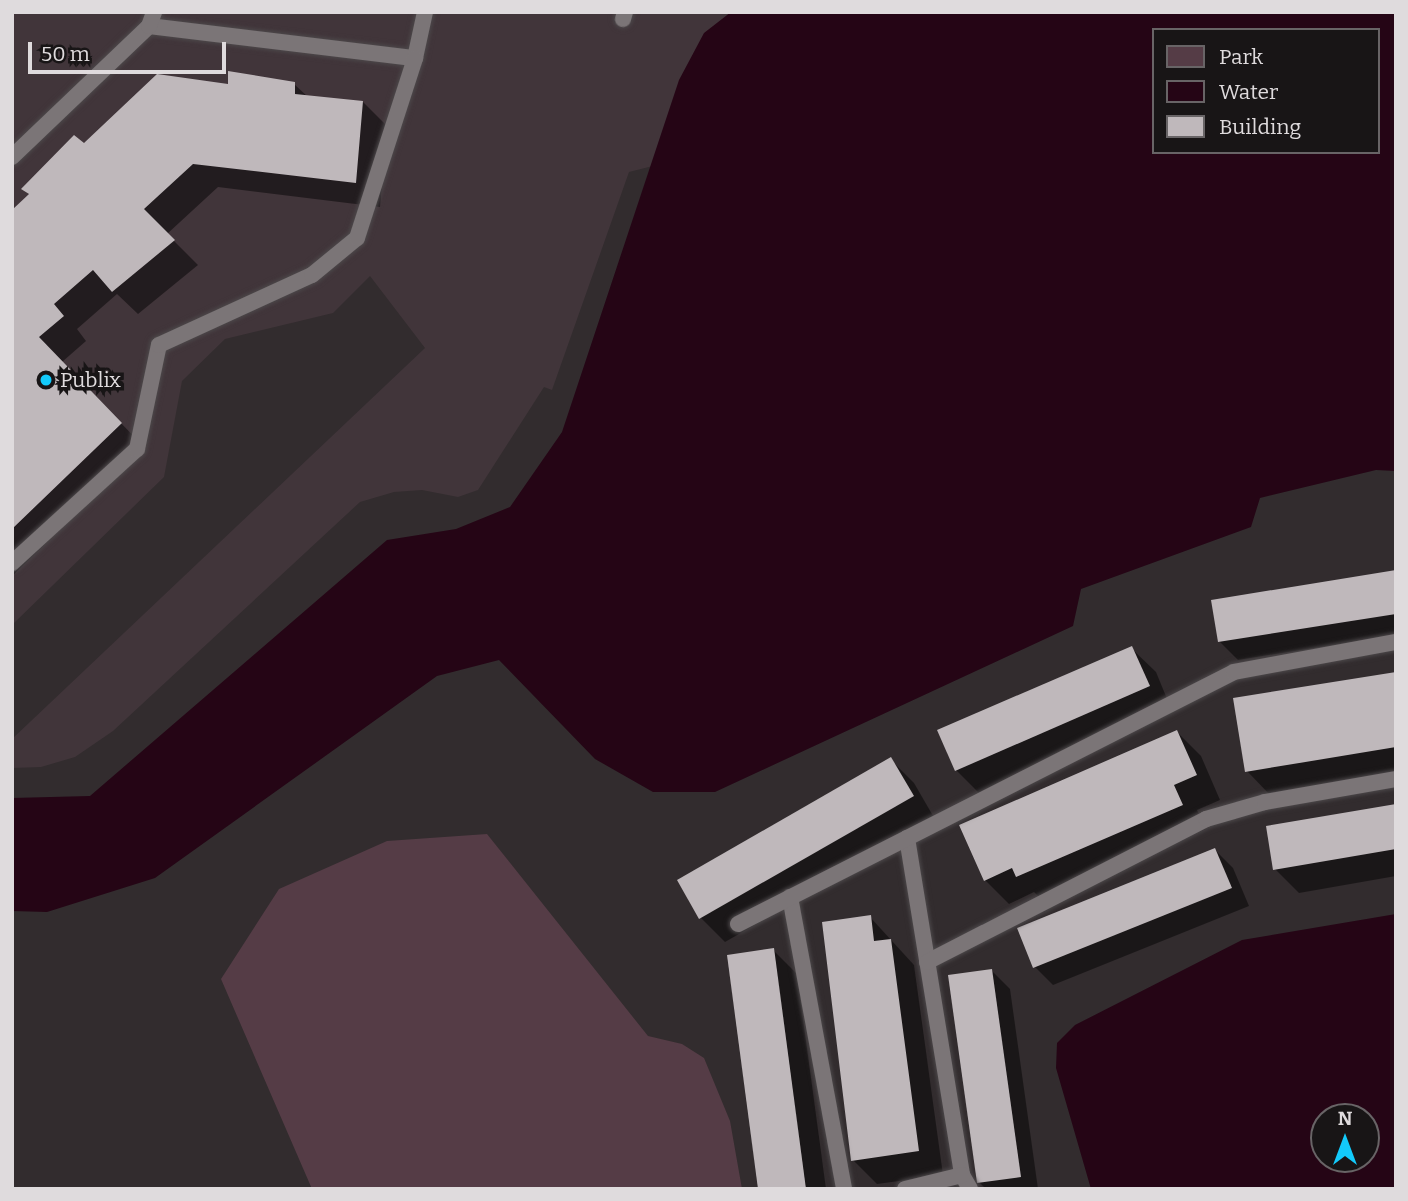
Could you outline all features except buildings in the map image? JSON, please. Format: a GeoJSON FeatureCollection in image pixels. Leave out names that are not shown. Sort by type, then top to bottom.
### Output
{"type":"FeatureCollection","features":[{"type":"Feature","properties":{"kind":"lane"},"geometry":{"type":"LineString","coordinates":[[12,563],[137,449],[159,345],[312,275],[357,238],[415,58],[425,12]]}},
{"type":"Feature","properties":{"kind":"lane"},"geometry":{"type":"LineString","coordinates":[[12,157],[152,19],[415,58]]}},
{"type":"Feature","properties":{"kind":"lane"},"geometry":{"type":"LineString","coordinates":[[738,923],[1234,672],[1396,642]]}},
{"type":"Feature","properties":{"kind":"lane"},"geometry":{"type":"LineString","coordinates":[[927,962],[1206,819],[1265,802],[1396,779]]}},
{"type":"Feature","properties":{"kind":"lane"},"geometry":{"type":"LineString","coordinates":[[905,1189],[966,1182],[906,838]]}},
{"type":"Feature","properties":{"kind":"lane"},"geometry":{"type":"LineString","coordinates":[[790,897],[844,1189]]}},
{"type":"Feature","properties":{"kind":"shaded area"},"geometry":{"type":"Polygon","coordinates":[[[12,12],[1262,12],[1152,28],[1152,40],[629,172],[552,390],[544,387],[478,490],[458,497],[422,490],[394,492],[360,502],[113,731],[75,757],[41,767],[12,768],[12,739],[425,348],[370,276],[333,313],[225,339],[182,381],[164,477],[12,625],[12,12]]]}},
{"type":"Feature","properties":{"kind":"green space"},"geometry":{"type":"Polygon","coordinates":[[[487,834],[648,1036],[682,1044],[704,1058],[730,1121],[742,1189],[312,1189],[221,979],[279,889],[387,841],[487,834]]]}},
{"type":"Feature","properties":{"kind":"water"},"geometry":{"type":"Polygon","coordinates":[[[731,12],[1396,12],[1396,471],[1376,470],[1260,498],[1251,527],[1081,589],[1073,626],[715,792],[653,792],[595,759],[499,660],[437,676],[155,878],[47,912],[12,911],[12,798],[90,796],[387,540],[456,529],[510,507],[562,432],[679,80],[704,33],[731,12]]]}},
{"type":"Feature","properties":{"kind":"water"},"geometry":{"type":"Polygon","coordinates":[[[1396,914],[1396,1189],[1091,1189],[1056,1068],[1057,1043],[1075,1025],[1242,940],[1396,914]]]}},
{"type":"Feature","properties":{"kind":"place","name":"Publix"},"geometry":{"type":"Point","coordinates":[46,380]}}]}
